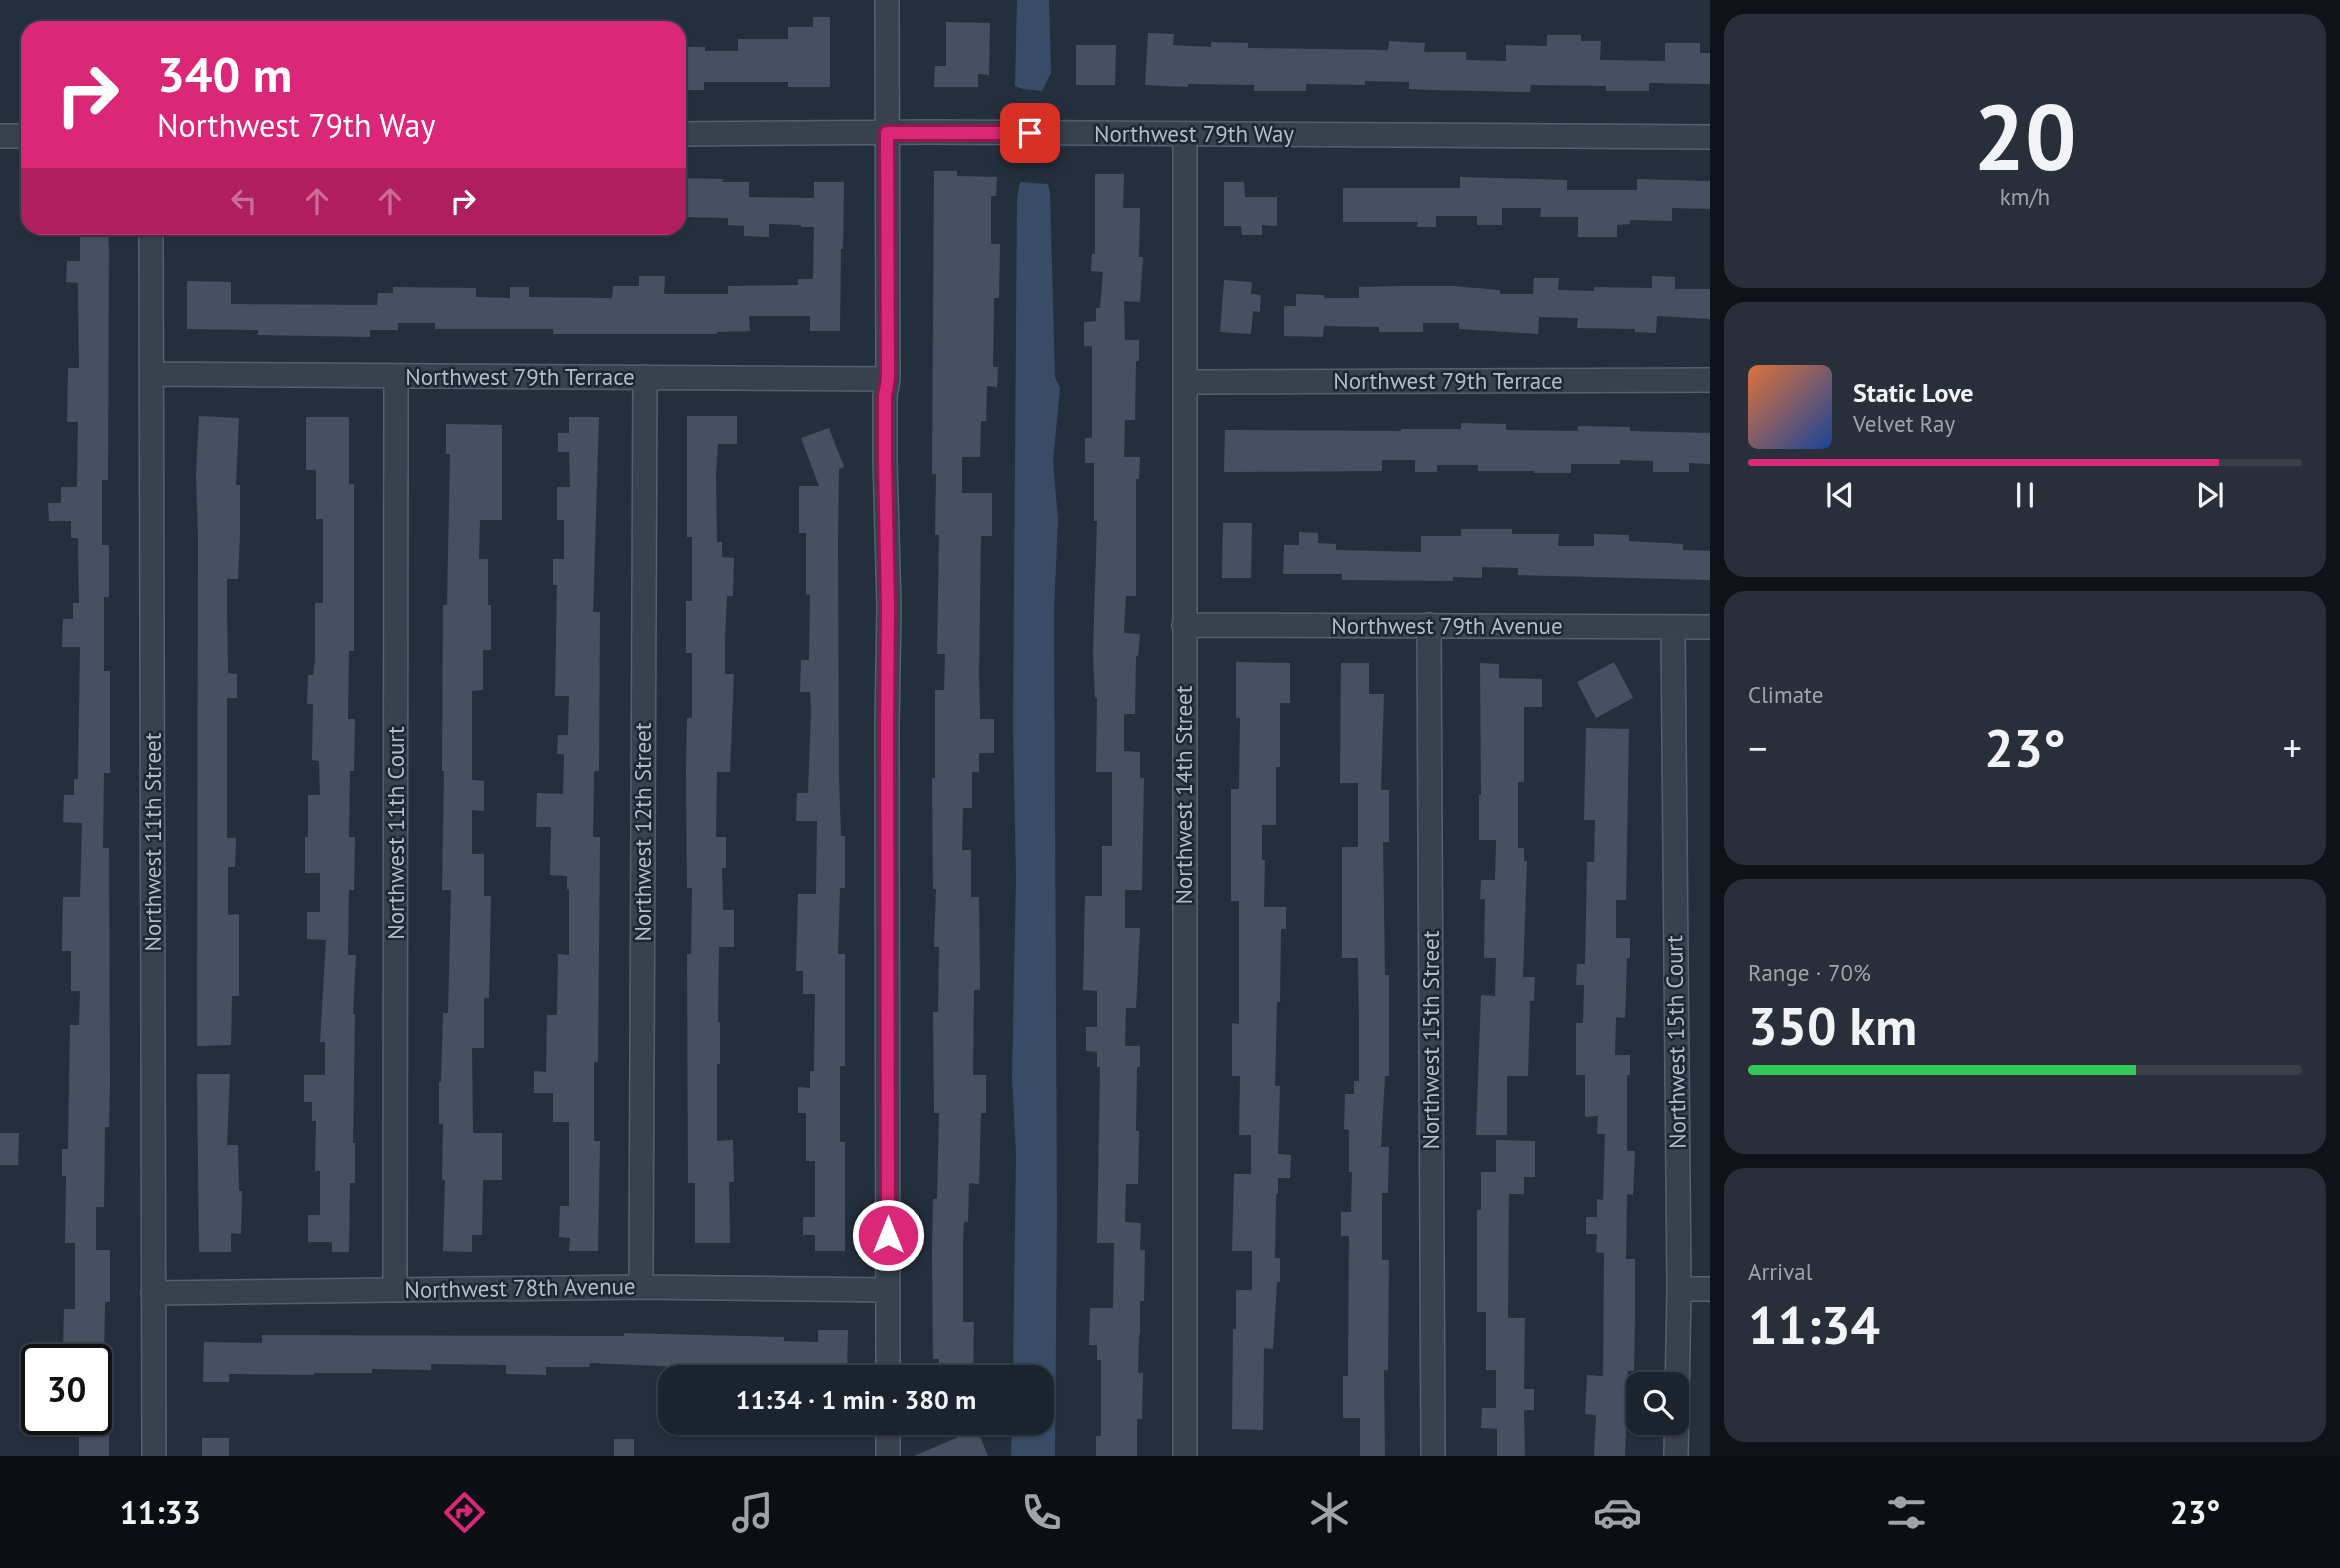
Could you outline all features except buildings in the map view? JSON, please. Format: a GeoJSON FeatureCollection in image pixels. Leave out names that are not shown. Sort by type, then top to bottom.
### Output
{"type":"FeatureCollection","features":[{"type":"Feature","properties":{"kind":"street"},"geometry":{"type":"LineString","coordinates":[[887,0],[888,379],[885,396],[885,460],[888,607],[888,1365]]}},
{"type":"Feature","properties":{"kind":"street","name":"Northwest 79th Way"},"geometry":{"type":"LineString","coordinates":[[686,134],[1710,137]]}},
{"type":"Feature","properties":{"kind":"street","name":"Northwest 14th Street"},"geometry":{"type":"LineString","coordinates":[[1185,134],[1185,1456]]}},
{"type":"Feature","properties":{"kind":"street"},"geometry":{"type":"LineString","coordinates":[[0,136],[21,136]]}},
{"type":"Feature","properties":{"kind":"street","name":"Northwest 11th Street"},"geometry":{"type":"LineString","coordinates":[[151,235],[154,1456]]}},
{"type":"Feature","properties":{"kind":"street","name":"Northwest 79th Terrace"},"geometry":{"type":"LineString","coordinates":[[152,374],[888,379]]}},
{"type":"Feature","properties":{"kind":"street","name":"Northwest 11th Court"},"geometry":{"type":"LineString","coordinates":[[396,377],[396,1290]]}},
{"type":"Feature","properties":{"kind":"street","name":"Northwest 12th Street"},"geometry":{"type":"LineString","coordinates":[[641,1287],[645,377]]}},
{"type":"Feature","properties":{"kind":"street","name":"Northwest 79th Terrace"},"geometry":{"type":"LineString","coordinates":[[1185,382],[1710,380]]}},
{"type":"Feature","properties":{"kind":"street","name":"Northwest 79th Avenue"},"geometry":{"type":"LineString","coordinates":[[1184,625],[1710,628]]}},
{"type":"Feature","properties":{"kind":"street","name":"Northwest 15th Street"},"geometry":{"type":"LineString","coordinates":[[1429,625],[1433,1456]]}},
{"type":"Feature","properties":{"kind":"street","name":"Northwest 15th Court"},"geometry":{"type":"LineString","coordinates":[[1673,628],[1679,1289],[1676,1456]]}},
{"type":"Feature","properties":{"kind":"street","name":"Northwest 78th Avenue"},"geometry":{"type":"LineString","coordinates":[[153,1293],[641,1287],[888,1290]]}},
{"type":"Feature","properties":{"kind":"street"},"geometry":{"type":"LineString","coordinates":[[1679,1289],[1710,1289]]}},
{"type":"Feature","properties":{"kind":"street"},"geometry":{"type":"LineString","coordinates":[[888,1435],[888,1456]]}},
{"type":"Feature","properties":{"kind":"water"},"geometry":{"type":"Polygon","coordinates":[[[1017,0],[1049,0],[1051,73],[1042,91],[1015,86],[1017,0]]]}},
{"type":"Feature","properties":{"kind":"water"},"geometry":{"type":"Polygon","coordinates":[[[1020,182],[1048,184],[1055,377],[1060,388],[1053,461],[1058,520],[1054,610],[1057,1214],[1055,1456],[1011,1456],[1012,1435],[1054,1435],[1054,1365],[1013,1365],[1016,1153],[1012,1078],[1016,878],[1013,726],[1017,199],[1020,182]]]}},
{"type":"Feature","properties":{"kind":"route"},"geometry":{"type":"LineString","coordinates":[[888,1235],[888,607],[885,460],[885,396],[888,379],[887,133],[1030,133]]}}]}
